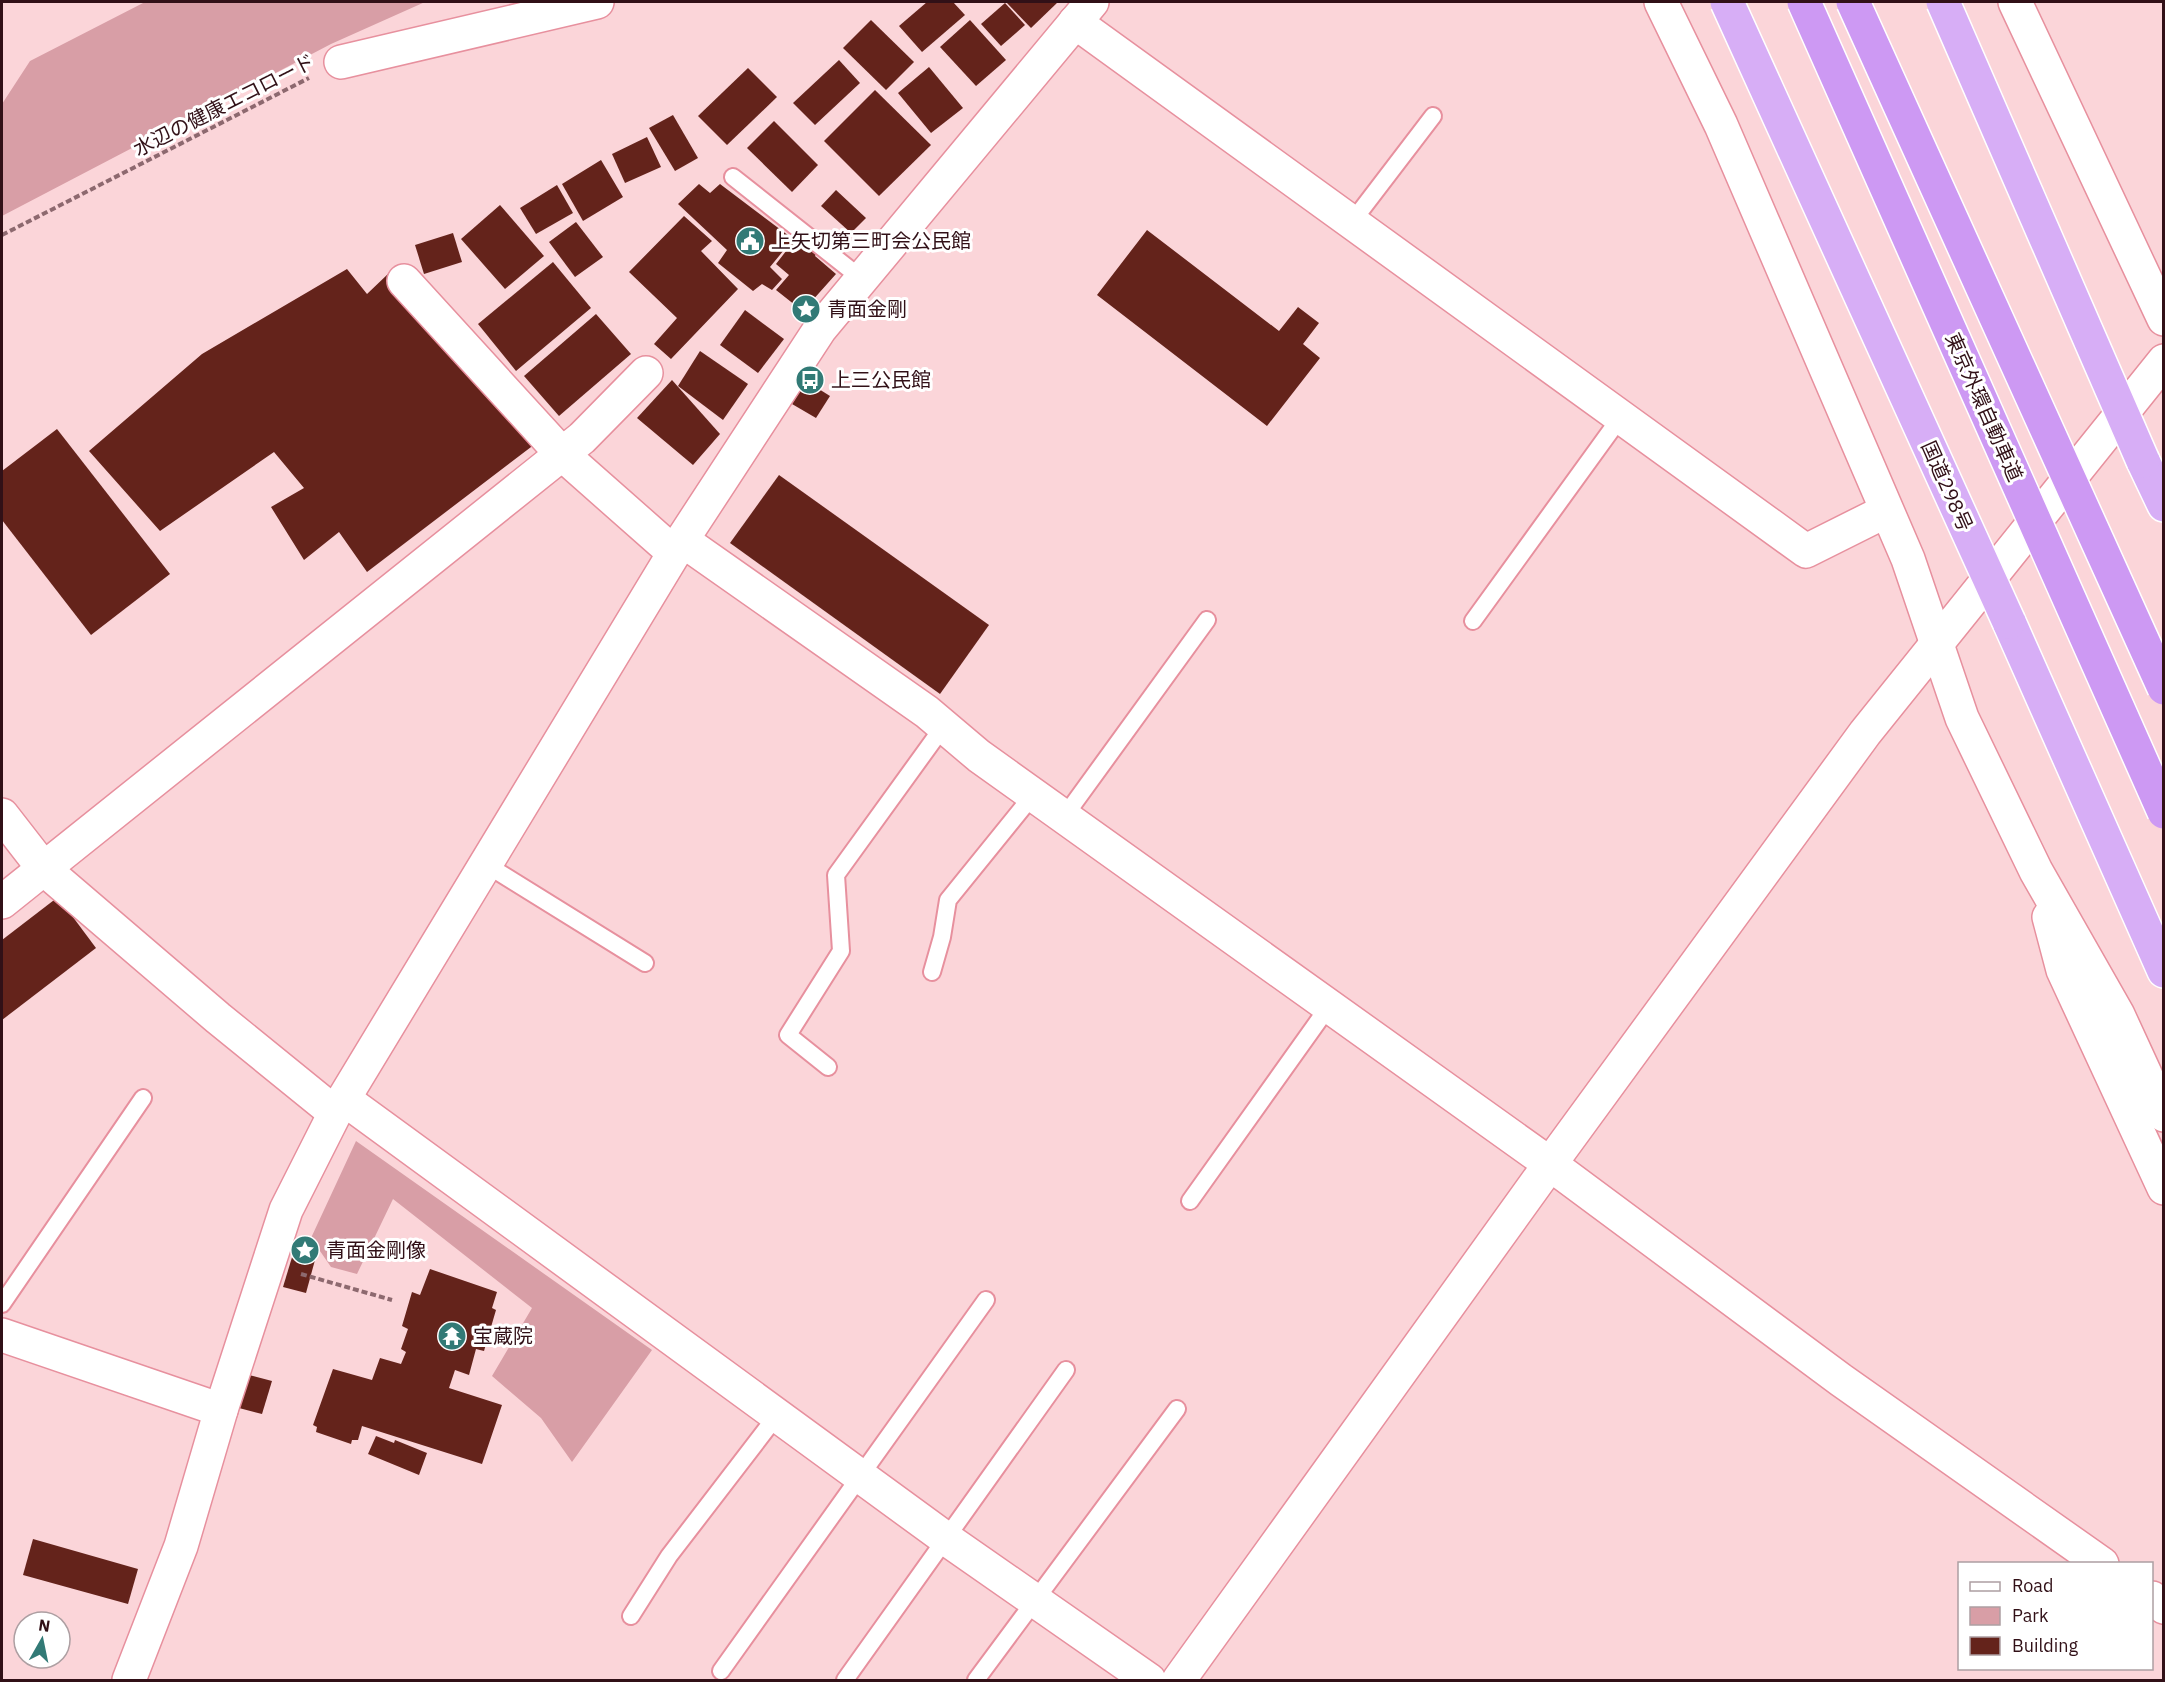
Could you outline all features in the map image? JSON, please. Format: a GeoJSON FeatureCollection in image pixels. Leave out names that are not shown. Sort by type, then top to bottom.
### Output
{"type":"FeatureCollection","features":[{"type":"Feature","properties":{"kind":"highway","name":"国道298号"},"geometry":{"type":"LineString","coordinates":[[1727,2],[2009,622],[2163,971]]}},
{"type":"Feature","properties":{"kind":"highway","name":"東京外環自動車道"},"geometry":{"type":"LineString","coordinates":[[1804,2],[2163,812]]}},
{"type":"Feature","properties":{"kind":"highway"},"geometry":{"type":"LineString","coordinates":[[1853,2],[2163,688]]}},
{"type":"Feature","properties":{"kind":"highway"},"geometry":{"type":"LineString","coordinates":[[1943,2],[2163,505]]}},
{"type":"Feature","properties":{"kind":"street"},"geometry":{"type":"LineString","coordinates":[[341,62],[597,2]]}},
{"type":"Feature","properties":{"kind":"street"},"geometry":{"type":"LineString","coordinates":[[1661,2],[1725,136],[1908,559],[1962,718],[2036,871],[2118,1015],[2163,1115]]}},
{"type":"Feature","properties":{"kind":"street"},"geometry":{"type":"LineString","coordinates":[[2015,2],[2163,319]]}},
{"type":"Feature","properties":{"kind":"street"},"geometry":{"type":"LineString","coordinates":[[129,1680],[181,1546],[221,1410],[286,1210],[340,1106],[678,547],[784,380],[820,329],[1084,12],[1352,222],[1806,551],[1886,511]]}},
{"type":"Feature","properties":{"kind":"street"},"geometry":{"type":"LineString","coordinates":[[404,281],[562,454],[678,547],[927,712],[943,727],[1033,795],[1550,1164],[1841,1380],[2101,1562]]}},
{"type":"Feature","properties":{"kind":"street"},"geometry":{"type":"LineString","coordinates":[[1179,1680],[1550,1164],[1865,733],[2163,361]]}},
{"type":"Feature","properties":{"kind":"street"},"geometry":{"type":"LineString","coordinates":[[2,902],[582,438],[646,373]]}},
{"type":"Feature","properties":{"kind":"street"},"geometry":{"type":"LineString","coordinates":[[2,815],[44,869],[218,1018],[778,1414],[945,1538],[1149,1680]]}},
{"type":"Feature","properties":{"kind":"street"},"geometry":{"type":"LineString","coordinates":[[2036,871],[2063,970],[2163,1188]]}},
{"type":"Feature","properties":{"kind":"street"},"geometry":{"type":"LineString","coordinates":[[2,1335],[221,1410]]}},
{"type":"Feature","properties":{"kind":"lane"},"geometry":{"type":"LineString","coordinates":[[1352,222],[1433,116]]}},
{"type":"Feature","properties":{"kind":"lane"},"geometry":{"type":"LineString","coordinates":[[733,177],[862,279]]}},
{"type":"Feature","properties":{"kind":"lane"},"geometry":{"type":"LineString","coordinates":[[1473,621],[1620,418]]}},
{"type":"Feature","properties":{"kind":"lane"},"geometry":{"type":"LineString","coordinates":[[1064,817],[1207,620]]}},
{"type":"Feature","properties":{"kind":"lane"},"geometry":{"type":"LineString","coordinates":[[828,1067],[788,1035],[841,951],[836,875],[943,727]]}},
{"type":"Feature","properties":{"kind":"lane"},"geometry":{"type":"LineString","coordinates":[[932,972],[942,937],[948,900],[1033,795]]}},
{"type":"Feature","properties":{"kind":"lane"},"geometry":{"type":"LineString","coordinates":[[487,865],[645,963]]}},
{"type":"Feature","properties":{"kind":"lane"},"geometry":{"type":"LineString","coordinates":[[1190,1200],[1329,1006]]}},
{"type":"Feature","properties":{"kind":"lane"},"geometry":{"type":"LineString","coordinates":[[2,1304],[142,1098]]}},
{"type":"Feature","properties":{"kind":"lane"},"geometry":{"type":"LineString","coordinates":[[721,1671],[986,1300]]}},
{"type":"Feature","properties":{"kind":"lane"},"geometry":{"type":"LineString","coordinates":[[844,1680],[1066,1370]]}},
{"type":"Feature","properties":{"kind":"lane"},"geometry":{"type":"LineString","coordinates":[[976,1680],[1177,1409]]}},
{"type":"Feature","properties":{"kind":"lane"},"geometry":{"type":"LineString","coordinates":[[632,1616],[669,1556],[778,1414]]}},
{"type":"Feature","properties":{"kind":"path","name":"水辺の健康エコロード"},"geometry":{"type":"LineString","coordinates":[[2,235],[341,62]]}},
{"type":"Feature","properties":{"kind":"path"},"geometry":{"type":"LineString","coordinates":[[269,1265],[392,1300]]}},
{"type":"Feature","properties":{"kind":"green space"},"geometry":{"type":"Polygon","coordinates":[[[145,2],[425,2],[331,44],[2,216],[2,104],[30,61],[145,2]]]}},
{"type":"Feature","properties":{"kind":"green space"},"geometry":{"type":"Polygon","coordinates":[[[356,1141],[652,1350],[572,1462],[541,1418],[492,1376],[532,1308],[393,1199],[357,1274],[331,1267],[311,1238],[356,1141]]]}},
{"type":"Feature","properties":{"kind":"building"},"geometry":{"type":"Polygon","coordinates":[[[927,2],[953,2],[965,15],[922,52],[899,26],[927,2]]]}},
{"type":"Feature","properties":{"kind":"building"},"geometry":{"type":"Polygon","coordinates":[[[1006,2],[1058,2],[1031,28],[1006,2]]]}},
{"type":"Feature","properties":{"kind":"building"},"geometry":{"type":"Polygon","coordinates":[[[1005,3],[1025,25],[1001,46],[981,24],[1005,3]]]}},
{"type":"Feature","properties":{"kind":"building"},"geometry":{"type":"Polygon","coordinates":[[[871,20],[914,62],[886,90],[843,48],[871,20]]]}},
{"type":"Feature","properties":{"kind":"building"},"geometry":{"type":"Polygon","coordinates":[[[970,20],[1006,60],[976,86],[940,47],[970,20]]]}},
{"type":"Feature","properties":{"kind":"building"},"geometry":{"type":"Polygon","coordinates":[[[839,60],[860,83],[815,125],[793,103],[839,60]]]}},
{"type":"Feature","properties":{"kind":"building"},"geometry":{"type":"Polygon","coordinates":[[[929,67],[963,108],[931,133],[898,93],[929,67]]]}},
{"type":"Feature","properties":{"kind":"building"},"geometry":{"type":"Polygon","coordinates":[[[748,68],[777,97],[727,145],[698,116],[748,68]]]}},
{"type":"Feature","properties":{"kind":"building"},"geometry":{"type":"Polygon","coordinates":[[[875,90],[931,145],[879,196],[824,141],[875,90]]]}},
{"type":"Feature","properties":{"kind":"building"},"geometry":{"type":"Polygon","coordinates":[[[673,115],[698,158],[675,171],[649,128],[673,115]]]}},
{"type":"Feature","properties":{"kind":"building"},"geometry":{"type":"Polygon","coordinates":[[[774,121],[818,165],[792,192],[747,148],[774,121]]]}},
{"type":"Feature","properties":{"kind":"building"},"geometry":{"type":"Polygon","coordinates":[[[647,137],[661,167],[625,183],[612,154],[647,137]]]}},
{"type":"Feature","properties":{"kind":"building"},"geometry":{"type":"Polygon","coordinates":[[[601,160],[623,197],[583,221],[562,184],[601,160]]]}},
{"type":"Feature","properties":{"kind":"building"},"geometry":{"type":"Polygon","coordinates":[[[699,184],[710,193],[720,184],[793,239],[770,267],[782,279],[772,290],[762,284],[753,291],[718,263],[727,250],[678,204],[699,184]]]}},
{"type":"Feature","properties":{"kind":"building"},"geometry":{"type":"Polygon","coordinates":[[[557,185],[573,213],[536,234],[520,208],[557,185]]]}},
{"type":"Feature","properties":{"kind":"building"},"geometry":{"type":"Polygon","coordinates":[[[836,190],[866,218],[851,233],[821,206],[836,190]]]}},
{"type":"Feature","properties":{"kind":"building"},"geometry":{"type":"Polygon","coordinates":[[[500,205],[544,256],[505,289],[461,239],[500,205]]]}},
{"type":"Feature","properties":{"kind":"building"},"geometry":{"type":"Polygon","coordinates":[[[684,216],[712,241],[701,251],[738,289],[671,359],[654,344],[677,318],[629,272],[684,216]]]}},
{"type":"Feature","properties":{"kind":"building"},"geometry":{"type":"Polygon","coordinates":[[[576,222],[603,257],[575,277],[549,242],[576,222]]]}},
{"type":"Feature","properties":{"kind":"building"},"geometry":{"type":"Polygon","coordinates":[[[1147,230],[1279,331],[1298,307],[1319,323],[1303,344],[1320,358],[1267,426],[1097,295],[1147,230]]]}},
{"type":"Feature","properties":{"kind":"building"},"geometry":{"type":"Polygon","coordinates":[[[453,233],[462,262],[424,274],[415,245],[453,233]]]}},
{"type":"Feature","properties":{"kind":"building"},"geometry":{"type":"Polygon","coordinates":[[[797,237],[817,252],[815,256],[836,274],[811,302],[807,301],[800,309],[776,290],[789,275],[776,264],[797,237]]]}},
{"type":"Feature","properties":{"kind":"building"},"geometry":{"type":"Polygon","coordinates":[[[553,262],[591,308],[516,371],[478,324],[553,262]]]}},
{"type":"Feature","properties":{"kind":"building"},"geometry":{"type":"Polygon","coordinates":[[[347,269],[367,294],[389,273],[535,444],[367,572],[339,532],[304,560],[271,507],[304,488],[274,452],[160,531],[89,451],[202,354],[347,269]]]}},
{"type":"Feature","properties":{"kind":"building"},"geometry":{"type":"Polygon","coordinates":[[[745,310],[784,339],[758,373],[720,345],[745,310]]]}},
{"type":"Feature","properties":{"kind":"building"},"geometry":{"type":"Polygon","coordinates":[[[596,314],[631,354],[559,416],[524,376],[596,314]]]}},
{"type":"Feature","properties":{"kind":"building"},"geometry":{"type":"Polygon","coordinates":[[[700,351],[748,384],[723,420],[678,386],[700,351]]]}},
{"type":"Feature","properties":{"kind":"building"},"geometry":{"type":"Polygon","coordinates":[[[672,380],[720,434],[693,465],[637,418],[672,380]]]}},
{"type":"Feature","properties":{"kind":"building"},"geometry":{"type":"Polygon","coordinates":[[[806,381],[830,396],[816,418],[792,404],[806,381]]]}},
{"type":"Feature","properties":{"kind":"building"},"geometry":{"type":"Polygon","coordinates":[[[57,429],[170,574],[91,635],[2,520],[2,471],[57,429]]]}},
{"type":"Feature","properties":{"kind":"building"},"geometry":{"type":"Polygon","coordinates":[[[779,475],[989,625],[940,694],[730,543],[779,475]]]}},
{"type":"Feature","properties":{"kind":"building"},"geometry":{"type":"Polygon","coordinates":[[[58,897],[96,948],[2,1020],[2,940],[58,897]]]}},
{"type":"Feature","properties":{"kind":"building"},"geometry":{"type":"Polygon","coordinates":[[[293,1254],[315,1260],[306,1293],[283,1287],[293,1254]]]}},
{"type":"Feature","properties":{"kind":"building"},"geometry":{"type":"Polygon","coordinates":[[[430,1269],[497,1292],[492,1308],[496,1310],[484,1351],[476,1349],[469,1375],[455,1370],[449,1388],[502,1405],[482,1464],[362,1426],[358,1440],[352,1440],[351,1444],[316,1432],[317,1427],[313,1425],[333,1369],[372,1380],[380,1358],[401,1364],[406,1352],[401,1349],[408,1329],[402,1326],[412,1292],[420,1295],[430,1269]]]}},
{"type":"Feature","properties":{"kind":"building"},"geometry":{"type":"Polygon","coordinates":[[[249,1375],[272,1381],[262,1414],[239,1408],[249,1375]]]}},
{"type":"Feature","properties":{"kind":"building"},"geometry":{"type":"Polygon","coordinates":[[[376,1436],[394,1443],[395,1440],[427,1453],[419,1475],[368,1454],[376,1436]]]}},
{"type":"Feature","properties":{"kind":"building"},"geometry":{"type":"Polygon","coordinates":[[[33,1539],[138,1569],[128,1604],[23,1575],[33,1539]]]}},
{"type":"Feature","properties":{"kind":"place","name":"上矢切第三町会公民館"},"geometry":{"type":"Point","coordinates":[750,241]}},
{"type":"Feature","properties":{"kind":"place","name":"青面金剛"},"geometry":{"type":"Point","coordinates":[806,309]}},
{"type":"Feature","properties":{"kind":"place","name":"上三公民館"},"geometry":{"type":"Point","coordinates":[810,380]}},
{"type":"Feature","properties":{"kind":"place","name":"青面金剛像"},"geometry":{"type":"Point","coordinates":[305,1250]}},
{"type":"Feature","properties":{"kind":"place","name":"宝蔵院"},"geometry":{"type":"Point","coordinates":[452,1336]}}]}
